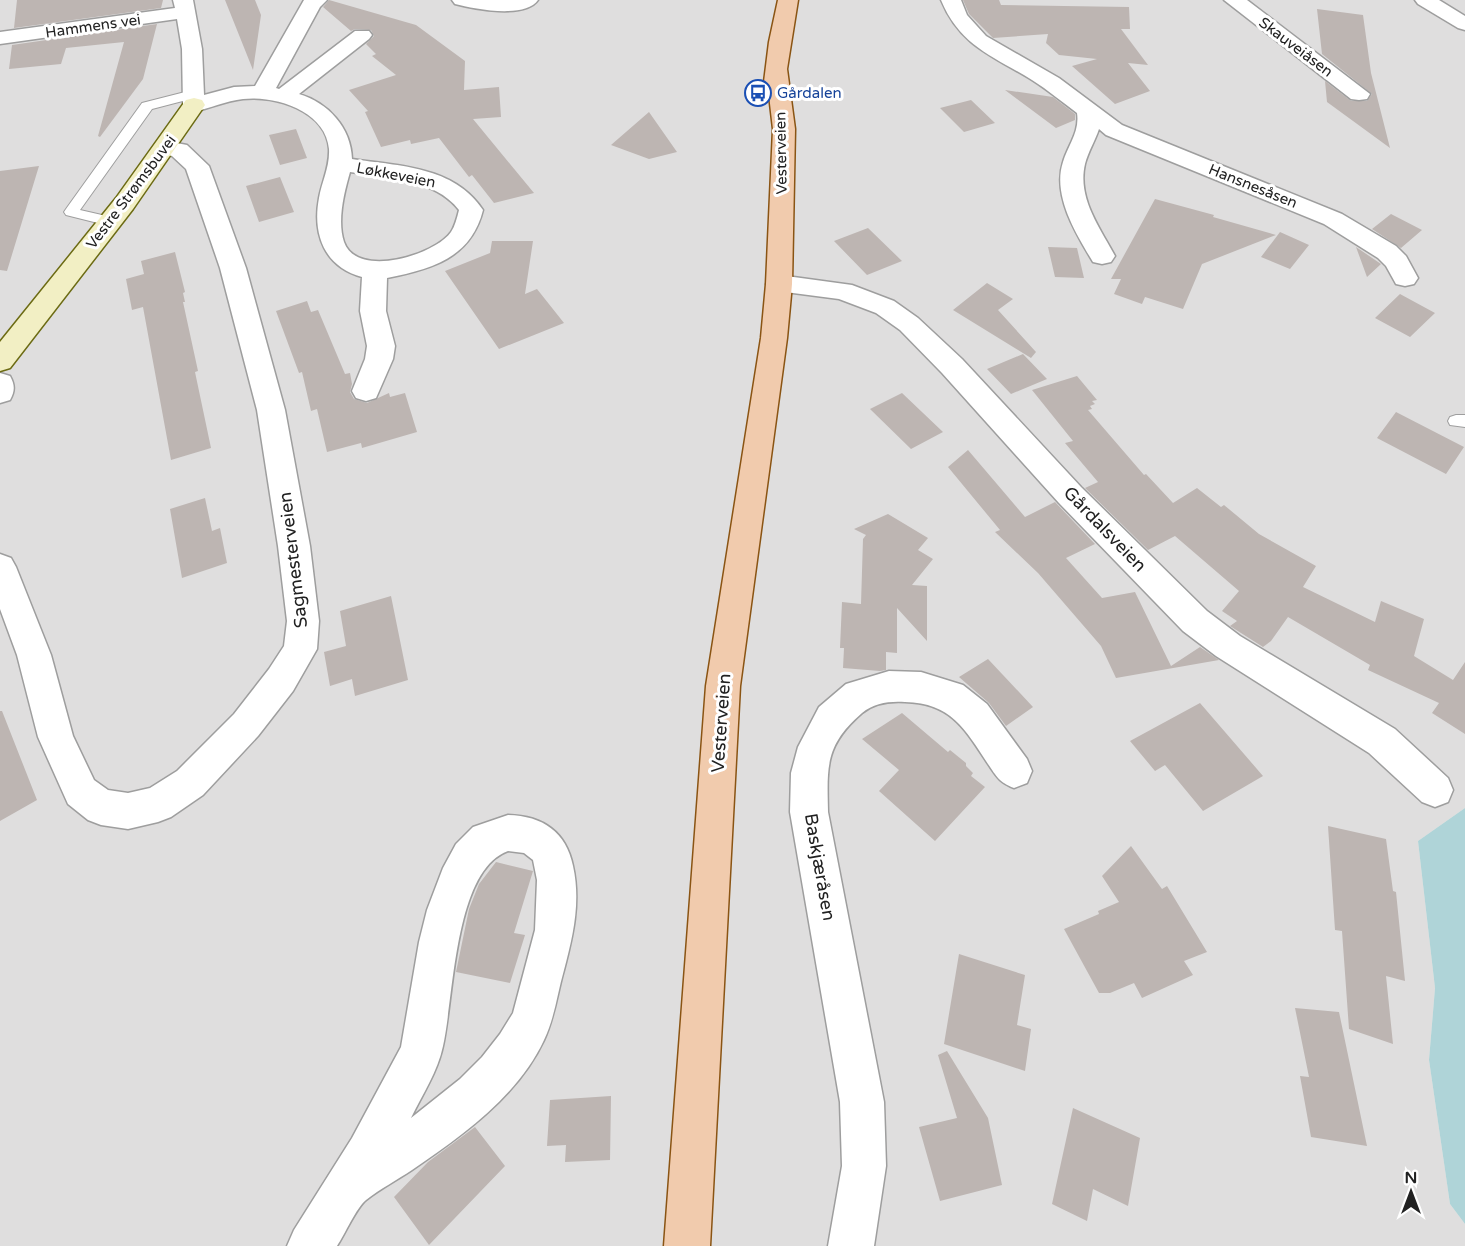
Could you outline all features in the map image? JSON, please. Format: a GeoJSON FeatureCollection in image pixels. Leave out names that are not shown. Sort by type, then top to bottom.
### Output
{"type":"FeatureCollection","features":[{"type":"Feature","properties":{"kind":"main road","name":"Vesterveien"},"geometry":{"type":"LineString","coordinates":[[687,1246],[723,686],[774,339],[779,284],[782,204],[771,129],[776,67],[784,12],[788,0]]}},
{"type":"Feature","properties":{"kind":"main road","name":"Vestre Strømsbuvei"},"geometry":{"type":"LineString","coordinates":[[0,361],[166,148],[194,99]]}},
{"type":"Feature","properties":{"kind":"street"},"geometry":{"type":"LineString","coordinates":[[317,0],[312,3],[265,88],[273,94],[362,35]]}},
{"type":"Feature","properties":{"kind":"street"},"geometry":{"type":"LineString","coordinates":[[462,0],[485,5],[508,6],[528,0]]}},
{"type":"Feature","properties":{"kind":"street","name":"Hansnesåsen"},"geometry":{"type":"LineString","coordinates":[[951,0],[963,24],[974,37],[1050,83],[1114,130],[1333,219],[1387,252],[1397,262],[1405,278]]}},
{"type":"Feature","properties":{"kind":"street","name":"Skauveiåsen"},"geometry":{"type":"LineString","coordinates":[[1234,0],[1359,94]]}},
{"type":"Feature","properties":{"kind":"street"},"geometry":{"type":"LineString","coordinates":[[1425,0],[1465,24]]}},
{"type":"Feature","properties":{"kind":"street"},"geometry":{"type":"LineString","coordinates":[[184,6],[192,49],[194,99]]}},
{"type":"Feature","properties":{"kind":"street","name":"Hammens vei"},"geometry":{"type":"LineString","coordinates":[[0,38],[184,6]]}},
{"type":"Feature","properties":{"kind":"street","name":"Løkkeveien"},"geometry":{"type":"LineString","coordinates":[[194,99],[246,92],[273,94],[315,109],[329,121],[338,140],[340,164],[330,205],[332,241],[346,261],[375,271],[423,260],[456,243],[467,227],[471,210],[465,199],[444,184],[422,177],[340,164]]}},
{"type":"Feature","properties":{"kind":"street"},"geometry":{"type":"LineString","coordinates":[[1088,113],[1090,121],[1073,164],[1071,177],[1074,203],[1101,256]]}},
{"type":"Feature","properties":{"kind":"street","name":"Sagmesterveien"},"geometry":{"type":"LineString","coordinates":[[0,567],[34,656],[56,737],[81,792],[101,807],[128,811],[158,804],[190,783],[246,725],[281,680],[300,649],[303,621],[294,546],[272,410],[233,268],[197,166],[179,150],[166,148]]}},
{"type":"Feature","properties":{"kind":"street"},"geometry":{"type":"LineString","coordinates":[[366,391],[379,359],[381,346],[373,311],[375,271]]}},
{"type":"Feature","properties":{"kind":"street","name":"Gårdalsveien"},"geometry":{"type":"LineString","coordinates":[[779,284],[843,291],[885,307],[909,324],[952,366],[1070,495],[1195,621],[1228,646],[1382,741],[1435,790]]}},
{"type":"Feature","properties":{"kind":"street"},"geometry":{"type":"LineString","coordinates":[[0,383],[0,393]]}},
{"type":"Feature","properties":{"kind":"street","name":"Baskjæråsen"},"geometry":{"type":"LineString","coordinates":[[851,1246],[864,1166],[862,1102],[809,812],[809,773],[816,747],[831,718],[858,695],[889,686],[921,687],[951,696],[975,715],[1014,771]]}},
{"type":"Feature","properties":{"kind":"street"},"geometry":{"type":"LineString","coordinates":[[310,1246],[351,1184],[420,1055],[441,937],[457,877],[470,855],[485,841],[505,833],[528,834],[545,846],[554,861],[556,921],[530,1024],[511,1056],[481,1088],[410,1147],[351,1184]]}},
{"type":"Feature","properties":{"kind":"lane"},"geometry":{"type":"LineString","coordinates":[[110,221],[71,212],[147,106],[194,99]]}},
{"type":"Feature","properties":{"kind":"shaded area"},"geometry":{"type":"Polygon","coordinates":[[[0,0],[1465,0],[1465,808],[1418,841],[1435,988],[1429,1060],[1450,1204],[1465,1224],[1465,1246],[0,1246],[0,0]]]}},
{"type":"Feature","properties":{"kind":"water"},"geometry":{"type":"Polygon","coordinates":[[[1465,808],[1465,1224],[1450,1204],[1429,1060],[1435,988],[1418,841],[1465,808]]]}},
{"type":"Feature","properties":{"kind":"building"},"geometry":{"type":"Polygon","coordinates":[[[17,0],[163,0],[161,8],[14,28],[17,0]]]}},
{"type":"Feature","properties":{"kind":"building"},"geometry":{"type":"Polygon","coordinates":[[[225,0],[255,0],[261,15],[253,70],[225,0]]]}},
{"type":"Feature","properties":{"kind":"building"},"geometry":{"type":"Polygon","coordinates":[[[329,0],[416,25],[465,61],[464,90],[499,87],[501,117],[473,119],[534,193],[494,203],[472,175],[469,177],[439,138],[411,144],[410,140],[381,147],[365,112],[368,111],[349,90],[396,75],[372,56],[376,54],[366,44],[374,36],[371,30],[351,31],[323,7],[329,0]]]}},
{"type":"Feature","properties":{"kind":"building"},"geometry":{"type":"Polygon","coordinates":[[[963,0],[999,0],[1001,5],[1129,7],[1130,29],[1121,29],[1148,65],[1128,63],[1150,91],[1115,104],[1072,66],[1097,59],[1059,55],[1046,43],[1048,34],[993,38],[969,14],[963,0]]]}},
{"type":"Feature","properties":{"kind":"building"},"geometry":{"type":"Polygon","coordinates":[[[1317,9],[1363,15],[1371,73],[1390,148],[1327,102],[1325,81],[1351,101],[1367,101],[1372,94],[1322,54],[1317,9]]]}},
{"type":"Feature","properties":{"kind":"building"},"geometry":{"type":"Polygon","coordinates":[[[157,24],[143,79],[100,137],[98,136],[124,42],[66,48],[61,64],[9,69],[12,45],[157,24]]]}},
{"type":"Feature","properties":{"kind":"building"},"geometry":{"type":"Polygon","coordinates":[[[1005,90],[1053,97],[1075,114],[1075,120],[1056,128],[1005,90]]]}},
{"type":"Feature","properties":{"kind":"building"},"geometry":{"type":"Polygon","coordinates":[[[971,100],[995,123],[964,132],[940,108],[971,100]]]}},
{"type":"Feature","properties":{"kind":"building"},"geometry":{"type":"Polygon","coordinates":[[[649,112],[677,152],[649,159],[611,145],[649,112]]]}},
{"type":"Feature","properties":{"kind":"building"},"geometry":{"type":"Polygon","coordinates":[[[296,129],[307,158],[280,165],[269,135],[296,129]]]}},
{"type":"Feature","properties":{"kind":"building"},"geometry":{"type":"Polygon","coordinates":[[[39,166],[7,271],[0,270],[0,171],[39,166]]]}},
{"type":"Feature","properties":{"kind":"building"},"geometry":{"type":"Polygon","coordinates":[[[280,177],[294,212],[259,222],[246,186],[280,177]]]}},
{"type":"Feature","properties":{"kind":"building"},"geometry":{"type":"Polygon","coordinates":[[[1155,199],[1276,235],[1202,264],[1183,309],[1145,297],[1142,304],[1114,294],[1121,279],[1111,279],[1155,199]]]}},
{"type":"Feature","properties":{"kind":"building"},"geometry":{"type":"Polygon","coordinates":[[[1391,214],[1422,230],[1401,248],[1372,229],[1391,214]]]}},
{"type":"Feature","properties":{"kind":"building"},"geometry":{"type":"Polygon","coordinates":[[[868,228],[902,261],[867,275],[834,241],[868,228]]]}},
{"type":"Feature","properties":{"kind":"building"},"geometry":{"type":"Polygon","coordinates":[[[1280,232],[1309,245],[1290,269],[1261,257],[1280,232]]]}},
{"type":"Feature","properties":{"kind":"building"},"geometry":{"type":"Polygon","coordinates":[[[492,241],[533,241],[525,294],[537,289],[564,323],[499,349],[445,271],[490,253],[492,241]]]}},
{"type":"Feature","properties":{"kind":"building"},"geometry":{"type":"Polygon","coordinates":[[[1048,247],[1077,248],[1084,278],[1055,277],[1048,247]]]}},
{"type":"Feature","properties":{"kind":"building"},"geometry":{"type":"Polygon","coordinates":[[[1356,247],[1381,264],[1367,277],[1356,247]]]}},
{"type":"Feature","properties":{"kind":"building"},"geometry":{"type":"Polygon","coordinates":[[[175,252],[185,292],[183,293],[185,302],[183,302],[211,448],[171,460],[143,307],[132,310],[126,279],[144,274],[141,261],[175,252]]]}},
{"type":"Feature","properties":{"kind":"building"},"geometry":{"type":"Polygon","coordinates":[[[987,283],[1013,299],[998,310],[1036,352],[1031,358],[953,310],[987,283]]]}},
{"type":"Feature","properties":{"kind":"building"},"geometry":{"type":"Polygon","coordinates":[[[1400,294],[1435,313],[1410,337],[1375,318],[1400,294]]]}},
{"type":"Feature","properties":{"kind":"building"},"geometry":{"type":"Polygon","coordinates":[[[307,301],[311,312],[318,310],[345,374],[350,373],[352,384],[350,392],[354,399],[367,403],[389,393],[390,397],[405,393],[417,432],[362,448],[361,443],[327,452],[317,409],[311,411],[302,372],[299,373],[276,311],[307,301]]]}},
{"type":"Feature","properties":{"kind":"building"},"geometry":{"type":"Polygon","coordinates":[[[1023,354],[1047,379],[1011,394],[987,369],[1023,354]]]}},
{"type":"Feature","properties":{"kind":"building"},"geometry":{"type":"Polygon","coordinates":[[[1077,376],[1097,400],[1092,401],[1095,404],[1090,406],[1092,409],[1088,410],[1144,475],[1146,474],[1173,503],[1197,488],[1221,507],[1224,505],[1259,534],[1316,566],[1303,587],[1375,622],[1381,601],[1424,619],[1414,656],[1453,680],[1465,662],[1465,734],[1432,713],[1439,703],[1368,670],[1370,665],[1288,617],[1271,641],[1263,647],[1230,626],[1237,621],[1222,611],[1239,591],[1175,536],[1148,550],[1085,488],[1098,482],[1065,443],[1073,441],[1032,390],[1077,376]]]}},
{"type":"Feature","properties":{"kind":"building"},"geometry":{"type":"Polygon","coordinates":[[[902,393],[943,432],[911,449],[870,409],[902,393]]]}},
{"type":"Feature","properties":{"kind":"building"},"geometry":{"type":"Polygon","coordinates":[[[1396,412],[1464,447],[1446,474],[1377,438],[1396,412]]]}},
{"type":"Feature","properties":{"kind":"building"},"geometry":{"type":"Polygon","coordinates":[[[968,450],[1025,517],[1055,502],[1095,544],[1066,558],[1102,598],[1135,592],[1171,666],[1200,647],[1219,660],[1116,678],[1101,646],[1038,573],[995,532],[1000,530],[948,467],[968,450]]]}},
{"type":"Feature","properties":{"kind":"building"},"geometry":{"type":"Polygon","coordinates":[[[205,498],[212,531],[220,528],[227,563],[182,578],[170,509],[205,498]]]}},
{"type":"Feature","properties":{"kind":"building"},"geometry":{"type":"Polygon","coordinates":[[[888,514],[928,538],[918,550],[933,559],[912,585],[927,586],[927,641],[897,608],[897,653],[886,652],[886,670],[843,668],[844,648],[840,648],[842,602],[861,604],[863,539],[866,535],[854,529],[888,514]]]}},
{"type":"Feature","properties":{"kind":"building"},"geometry":{"type":"Polygon","coordinates":[[[391,596],[408,680],[355,696],[352,679],[330,686],[324,652],[346,646],[340,611],[391,596]]]}},
{"type":"Feature","properties":{"kind":"building"},"geometry":{"type":"Polygon","coordinates":[[[988,659],[1033,707],[1006,726],[989,703],[959,677],[988,659]]]}},
{"type":"Feature","properties":{"kind":"building"},"geometry":{"type":"Polygon","coordinates":[[[1200,703],[1263,776],[1203,811],[1165,765],[1155,771],[1130,741],[1200,703]]]}},
{"type":"Feature","properties":{"kind":"building"},"geometry":{"type":"Polygon","coordinates":[[[0,711],[2,711],[37,800],[0,821],[0,711]]]}},
{"type":"Feature","properties":{"kind":"building"},"geometry":{"type":"Polygon","coordinates":[[[902,713],[948,752],[950,750],[966,763],[973,773],[971,776],[985,787],[935,841],[879,791],[899,770],[862,739],[902,713]]]}},
{"type":"Feature","properties":{"kind":"building"},"geometry":{"type":"Polygon","coordinates":[[[1328,826],[1386,839],[1393,891],[1396,892],[1405,981],[1386,976],[1393,1044],[1349,1029],[1342,931],[1335,930],[1328,826]]]}},
{"type":"Feature","properties":{"kind":"building"},"geometry":{"type":"Polygon","coordinates":[[[1131,846],[1162,889],[1167,886],[1207,952],[1184,961],[1193,975],[1142,998],[1134,983],[1110,993],[1099,993],[1064,929],[1099,914],[1098,911],[1119,902],[1102,876],[1131,846]]]}},
{"type":"Feature","properties":{"kind":"building"},"geometry":{"type":"Polygon","coordinates":[[[496,862],[533,871],[514,933],[525,935],[510,983],[456,972],[469,909],[479,884],[496,862]]]}},
{"type":"Feature","properties":{"kind":"building"},"geometry":{"type":"Polygon","coordinates":[[[959,954],[1025,975],[1017,1025],[1031,1029],[1025,1071],[944,1044],[959,954]]]}},
{"type":"Feature","properties":{"kind":"building"},"geometry":{"type":"Polygon","coordinates":[[[1295,1008],[1339,1012],[1367,1146],[1311,1137],[1300,1076],[1309,1077],[1295,1008]]]}},
{"type":"Feature","properties":{"kind":"building"},"geometry":{"type":"Polygon","coordinates":[[[947,1051],[988,1118],[1002,1185],[940,1201],[919,1127],[957,1118],[938,1055],[947,1051]]]}},
{"type":"Feature","properties":{"kind":"building"},"geometry":{"type":"Polygon","coordinates":[[[611,1096],[610,1160],[565,1162],[566,1145],[547,1146],[550,1100],[611,1096]]]}},
{"type":"Feature","properties":{"kind":"building"},"geometry":{"type":"Polygon","coordinates":[[[1073,1108],[1140,1138],[1128,1206],[1093,1189],[1087,1221],[1052,1204],[1073,1108]]]}},
{"type":"Feature","properties":{"kind":"building"},"geometry":{"type":"Polygon","coordinates":[[[475,1127],[505,1166],[429,1245],[394,1197],[428,1162],[475,1127]]]}},
{"type":"Feature","properties":{"kind":"place","name":"Gårdalen"},"geometry":{"type":"Point","coordinates":[758,93]}}]}
